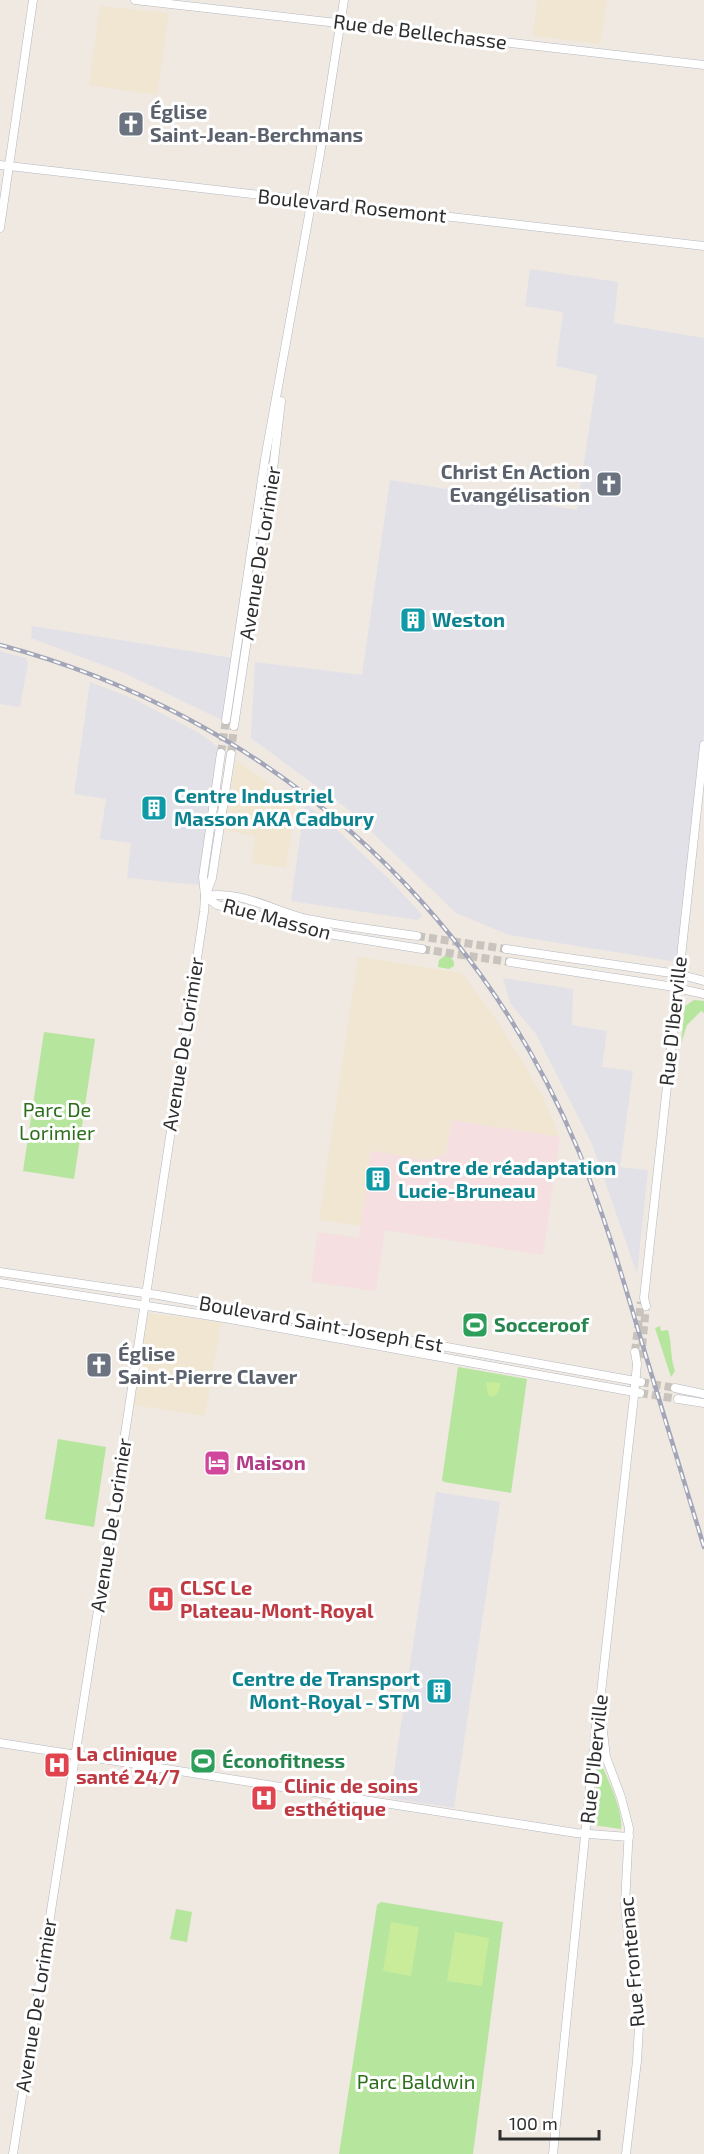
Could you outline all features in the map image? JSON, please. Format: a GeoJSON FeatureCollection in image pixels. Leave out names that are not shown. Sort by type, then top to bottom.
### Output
{"type":"FeatureCollection","features":[{"type":"Feature","properties":{"kind":"main road"},"geometry":{"type":"LineString","coordinates":[[0,228],[33,0]]}},
{"type":"Feature","properties":{"kind":"main road","name":"Rue de Bellechasse"},"geometry":{"type":"LineString","coordinates":[[135,0],[704,65]]}},
{"type":"Feature","properties":{"kind":"main road","name":"Avenue De Lorimier"},"geometry":{"type":"LineString","coordinates":[[226,720],[264,466],[312,201],[344,0]]}},
{"type":"Feature","properties":{"kind":"main road","name":"Boulevard Rosemont"},"geometry":{"type":"LineString","coordinates":[[0,165],[704,246]]}},
{"type":"Feature","properties":{"kind":"main road","name":"Avenue De Lorimier"},"geometry":{"type":"LineString","coordinates":[[234,726],[274,460],[281,400],[280,380]]}},
{"type":"Feature","properties":{"kind":"main road","name":"Rue D'Iberville"},"geometry":{"type":"LineString","coordinates":[[644,1302],[704,745]]}},
{"type":"Feature","properties":{"kind":"main road","name":"Avenue De Lorimier"},"geometry":{"type":"LineString","coordinates":[[205,896],[203,877],[222,753]]}},
{"type":"Feature","properties":{"kind":"main road","name":"Avenue De Lorimier"},"geometry":{"type":"LineString","coordinates":[[13,2154],[205,896],[212,878],[231,754]]}},
{"type":"Feature","properties":{"kind":"main road","name":"Rue Masson"},"geometry":{"type":"LineString","coordinates":[[205,896],[220,894],[255,901],[305,918],[417,936]]}},
{"type":"Feature","properties":{"kind":"main road","name":"Rue Masson"},"geometry":{"type":"LineString","coordinates":[[205,896],[217,905],[249,912],[281,924],[316,933],[422,949]]}},
{"type":"Feature","properties":{"kind":"main road"},"geometry":{"type":"LineString","coordinates":[[506,949],[678,974],[704,981]]}},
{"type":"Feature","properties":{"kind":"main road"},"geometry":{"type":"LineString","coordinates":[[510,962],[704,994]]}},
{"type":"Feature","properties":{"kind":"main road","name":"Boulevard Saint-Joseph Est"},"geometry":{"type":"LineString","coordinates":[[0,1272],[146,1293],[638,1382]]}},
{"type":"Feature","properties":{"kind":"main road","name":"Boulevard Saint-Joseph Est"},"geometry":{"type":"LineString","coordinates":[[0,1283],[144,1305],[637,1392]]}},
{"type":"Feature","properties":{"kind":"main road","name":"Rue D'Iberville"},"geometry":{"type":"LineString","coordinates":[[553,2154],[597,1717],[637,1392],[638,1358]]}},
{"type":"Feature","properties":{"kind":"main road"},"geometry":{"type":"LineString","coordinates":[[675,1388],[704,1394]]}},
{"type":"Feature","properties":{"kind":"main road"},"geometry":{"type":"LineString","coordinates":[[678,1400],[704,1403]]}},
{"type":"Feature","properties":{"kind":"main road","name":"Rue Frontenac"},"geometry":{"type":"LineString","coordinates":[[600,1701],[603,1744],[626,1812],[629,1837],[625,1904],[640,2008],[637,2061],[626,2154]]}},
{"type":"Feature","properties":{"kind":"main road"},"geometry":{"type":"LineString","coordinates":[[0,1743],[585,1834],[629,1837]]}},
{"type":"Feature","properties":{"kind":"shaded area"},"geometry":{"type":"Polygon","coordinates":[[[537,0],[607,0],[600,44],[533,36],[537,0]]]}},
{"type":"Feature","properties":{"kind":"shaded area"},"geometry":{"type":"Polygon","coordinates":[[[100,6],[169,13],[157,95],[89,85],[100,6]]]}},
{"type":"Feature","properties":{"kind":"shaded area"},"geometry":{"type":"Polygon","coordinates":[[[530,269],[618,282],[614,323],[704,338],[704,733],[677,962],[509,935],[456,913],[349,810],[251,738],[255,662],[362,675],[390,480],[577,510],[597,375],[556,366],[563,312],[525,306],[530,269]]]}},
{"type":"Feature","properties":{"kind":"shaded area"},"geometry":{"type":"Polygon","coordinates":[[[32,626],[233,658],[224,721],[124,673],[31,638],[32,626]]]}},
{"type":"Feature","properties":{"kind":"shaded area"},"geometry":{"type":"Polygon","coordinates":[[[0,651],[26,658],[28,663],[20,707],[0,704],[0,651]]]}},
{"type":"Feature","properties":{"kind":"shaded area"},"geometry":{"type":"Polygon","coordinates":[[[90,682],[134,699],[199,733],[219,748],[199,885],[127,878],[131,843],[100,839],[106,799],[74,794],[90,682]]]}},
{"type":"Feature","properties":{"kind":"shaded area"},"geometry":{"type":"Polygon","coordinates":[[[236,760],[296,802],[286,868],[252,863],[255,836],[223,830],[236,760]]]}},
{"type":"Feature","properties":{"kind":"shaded area"},"geometry":{"type":"Polygon","coordinates":[[[305,803],[390,880],[423,916],[417,920],[291,901],[305,803]]]}},
{"type":"Feature","properties":{"kind":"shaded area"},"geometry":{"type":"Polygon","coordinates":[[[358,957],[462,973],[496,1019],[521,1059],[542,1095],[560,1137],[452,1120],[446,1154],[427,1160],[371,1151],[361,1226],[319,1220],[358,957]]]}},
{"type":"Feature","properties":{"kind":"shaded area"},"geometry":{"type":"Polygon","coordinates":[[[503,978],[573,989],[572,1025],[607,1031],[602,1067],[633,1071],[620,1167],[648,1170],[637,1274],[592,1144],[536,1034],[510,1003],[503,978]]]}},
{"type":"Feature","properties":{"kind":"shaded area"},"geometry":{"type":"Polygon","coordinates":[[[452,1120],[560,1137],[543,1255],[385,1230],[376,1291],[311,1282],[318,1232],[359,1238],[371,1151],[427,1160],[446,1154],[452,1120]]]}},
{"type":"Feature","properties":{"kind":"shaded area"},"geometry":{"type":"Polygon","coordinates":[[[148,1313],[221,1322],[205,1416],[134,1405],[148,1313]]]}},
{"type":"Feature","properties":{"kind":"shaded area"},"geometry":{"type":"Polygon","coordinates":[[[436,1492],[500,1502],[454,1808],[390,1798],[436,1492]]]}},
{"type":"Feature","properties":{"kind":"green space"},"geometry":{"type":"Polygon","coordinates":[[[448,953],[454,966],[449,969],[438,967],[439,960],[448,953]]]}},
{"type":"Feature","properties":{"kind":"green space"},"geometry":{"type":"Polygon","coordinates":[[[694,1000],[704,1001],[704,1013],[701,1011],[687,1025],[681,1044],[685,1006],[694,1000]]]}},
{"type":"Feature","properties":{"kind":"green space","name":"Parc De Lorimier"},"geometry":{"type":"Polygon","coordinates":[[[44,1032],[95,1039],[74,1179],[23,1171],[44,1032]]]}},
{"type":"Feature","properties":{"kind":"green space"},"geometry":{"type":"Polygon","coordinates":[[[660,1326],[661,1331],[668,1330],[675,1371],[671,1377],[655,1328],[660,1326]]]}},
{"type":"Feature","properties":{"kind":"green space"},"geometry":{"type":"Polygon","coordinates":[[[458,1367],[527,1379],[511,1493],[442,1480],[458,1367]]]}},
{"type":"Feature","properties":{"kind":"green space"},"geometry":{"type":"Polygon","coordinates":[[[486,1382],[501,1383],[498,1392],[493,1397],[488,1395],[486,1382]]]}},
{"type":"Feature","properties":{"kind":"green space"},"geometry":{"type":"Polygon","coordinates":[[[58,1439],[106,1447],[94,1527],[45,1519],[58,1439]]]}},
{"type":"Feature","properties":{"kind":"green space"},"geometry":{"type":"Polygon","coordinates":[[[598,1756],[617,1802],[621,1829],[593,1825],[598,1756]]]}},
{"type":"Feature","properties":{"kind":"green space","name":"Parc Baldwin"},"geometry":{"type":"Polygon","coordinates":[[[381,1902],[503,1922],[473,2154],[339,2154],[377,1905],[381,1902]]]}},
{"type":"Feature","properties":{"kind":"green space"},"geometry":{"type":"Polygon","coordinates":[[[176,1909],[192,1912],[187,1942],[170,1939],[176,1909]]]}},
{"type":"Feature","properties":{"kind":"green space"},"geometry":{"type":"Polygon","coordinates":[[[391,1922],[419,1927],[411,1976],[383,1971],[391,1922]]]}},
{"type":"Feature","properties":{"kind":"green space"},"geometry":{"type":"Polygon","coordinates":[[[455,1932],[489,1938],[482,1986],[447,1981],[455,1932]]]}},
{"type":"Feature","properties":{"kind":"tunnel"},"geometry":{"type":"LineString","coordinates":[[221,753],[226,720]]}},
{"type":"Feature","properties":{"kind":"tunnel"},"geometry":{"type":"LineString","coordinates":[[231,754],[234,726]]}},
{"type":"Feature","properties":{"kind":"tunnel"},"geometry":{"type":"LineString","coordinates":[[417,936],[506,949]]}},
{"type":"Feature","properties":{"kind":"tunnel"},"geometry":{"type":"LineString","coordinates":[[422,949],[510,962]]}},
{"type":"Feature","properties":{"kind":"tunnel"},"geometry":{"type":"LineString","coordinates":[[635,1352],[641,1302]]}},
{"type":"Feature","properties":{"kind":"tunnel"},"geometry":{"type":"LineString","coordinates":[[641,1358],[646,1306]]}},
{"type":"Feature","properties":{"kind":"tunnel"},"geometry":{"type":"LineString","coordinates":[[641,1382],[675,1388]]}},
{"type":"Feature","properties":{"kind":"tunnel"},"geometry":{"type":"LineString","coordinates":[[640,1393],[678,1399]]}},
{"type":"Feature","properties":{"kind":"railway"},"geometry":{"type":"LineString","coordinates":[[0,645],[96,677],[187,718],[271,770],[349,830],[419,899],[482,976],[535,1061],[579,1152],[613,1247],[704,1547]]}},
{"type":"Feature","properties":{"kind":"place","name":"Église Saint-Jean-Berchmans"},"geometry":{"type":"Point","coordinates":[131,124]}},
{"type":"Feature","properties":{"kind":"place","name":"Christ En Action Evangélisation"},"geometry":{"type":"Point","coordinates":[609,484]}},
{"type":"Feature","properties":{"kind":"place","name":"Weston"},"geometry":{"type":"Point","coordinates":[413,620]}},
{"type":"Feature","properties":{"kind":"place","name":"Centre Industriel Masson AKA Cadbury"},"geometry":{"type":"Point","coordinates":[154,808]}},
{"type":"Feature","properties":{"kind":"place","name":"Centre de réadaptation Lucie-Bruneau"},"geometry":{"type":"Point","coordinates":[378,1179]}},
{"type":"Feature","properties":{"kind":"place","name":"Socceroof"},"geometry":{"type":"Point","coordinates":[475,1325]}},
{"type":"Feature","properties":{"kind":"place","name":"Église Saint-Pierre Claver"},"geometry":{"type":"Point","coordinates":[99,1365]}},
{"type":"Feature","properties":{"kind":"place","name":"Maison"},"geometry":{"type":"Point","coordinates":[217,1463]}},
{"type":"Feature","properties":{"kind":"place","name":"CLSC Le Plateau-Mont-Royal"},"geometry":{"type":"Point","coordinates":[161,1599]}},
{"type":"Feature","properties":{"kind":"place","name":"Centre de Transport Mont-Royal - STM"},"geometry":{"type":"Point","coordinates":[439,1691]}},
{"type":"Feature","properties":{"kind":"place","name":"Éconofitness"},"geometry":{"type":"Point","coordinates":[203,1761]}},
{"type":"Feature","properties":{"kind":"place","name":"La clinique santé 24/7"},"geometry":{"type":"Point","coordinates":[57,1765]}},
{"type":"Feature","properties":{"kind":"place","name":"Clinic de soins esthétique"},"geometry":{"type":"Point","coordinates":[264,1798]}}]}
